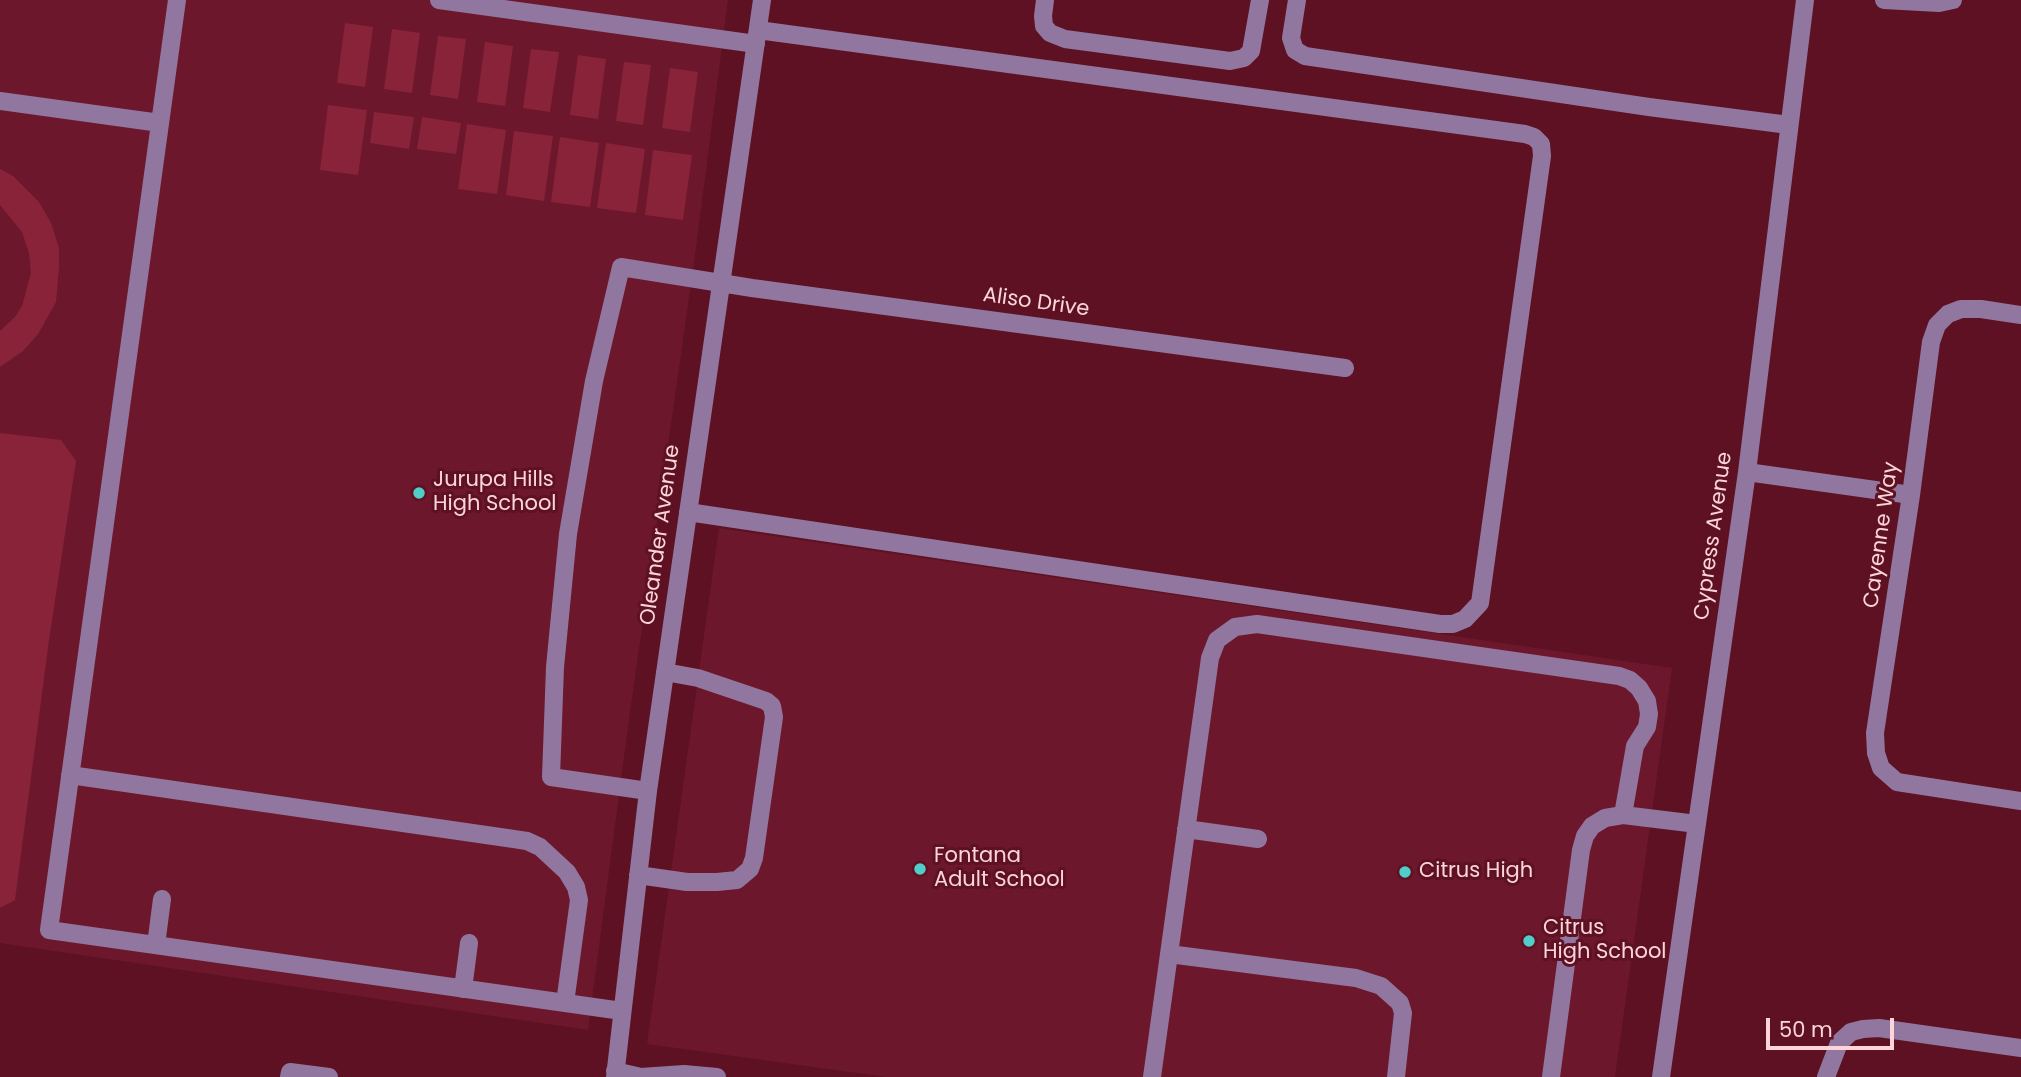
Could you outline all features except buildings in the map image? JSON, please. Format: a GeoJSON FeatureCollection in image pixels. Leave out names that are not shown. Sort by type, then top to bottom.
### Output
{"type":"FeatureCollection","features":[{"type":"Feature","properties":{"kind":"street"},"geometry":{"type":"LineString","coordinates":[[177,0],[49,930],[622,1011]]}},
{"type":"Feature","properties":{"kind":"street"},"geometry":{"type":"LineString","coordinates":[[439,0],[757,37],[1511,132],[1534,137],[1541,144],[1542,156],[1480,603],[1465,619],[1452,624],[1440,624],[688,512]]}},
{"type":"Feature","properties":{"kind":"street","name":"Oleander Avenue"},"geometry":{"type":"LineString","coordinates":[[615,1074],[648,791],[762,0]]}},
{"type":"Feature","properties":{"kind":"street"},"geometry":{"type":"LineString","coordinates":[[1045,0],[1044,26],[1050,33],[1065,39],[1230,61],[1244,58],[1251,51],[1259,0]]}},
{"type":"Feature","properties":{"kind":"street"},"geometry":{"type":"LineString","coordinates":[[1297,0],[1291,38],[1295,50],[1304,56],[1789,125]]}},
{"type":"Feature","properties":{"kind":"street","name":"Cypress Avenue"},"geometry":{"type":"LineString","coordinates":[[1661,1077],[1747,472],[1805,0]]}},
{"type":"Feature","properties":{"kind":"street"},"geometry":{"type":"LineString","coordinates":[[1884,0],[1939,3],[1953,0]]}},
{"type":"Feature","properties":{"kind":"street"},"geometry":{"type":"LineString","coordinates":[[0,102],[160,123]]}},
{"type":"Feature","properties":{"kind":"street","name":"Aliso Drive"},"geometry":{"type":"LineString","coordinates":[[648,791],[551,777],[555,667],[568,534],[594,381],[621,267],[720,283],[1345,368]]}},
{"type":"Feature","properties":{"kind":"street","name":"Cayenne Way"},"geometry":{"type":"LineString","coordinates":[[2021,315],[1961,309],[1948,314],[1937,325],[1931,342],[1875,733],[1876,753],[1881,768],[1897,782],[2021,801]]}},
{"type":"Feature","properties":{"kind":"street"},"geometry":{"type":"LineString","coordinates":[[1747,472],[1911,495]]}},
{"type":"Feature","properties":{"kind":"street"},"geometry":{"type":"LineString","coordinates":[[1152,1077],[1212,649],[1224,633],[1235,627],[1257,624],[1619,676],[1630,680],[1647,701],[1648,714],[1647,727],[1635,747],[1623,815]]}},
{"type":"Feature","properties":{"kind":"street"},"geometry":{"type":"LineString","coordinates":[[638,875],[687,882],[717,882],[737,880],[750,869],[754,858],[774,717],[772,706],[766,701],[698,678],[665,672]]}},
{"type":"Feature","properties":{"kind":"street"},"geometry":{"type":"LineString","coordinates":[[70,775],[527,841],[540,847],[568,872],[579,900],[579,917],[565,1003]]}},
{"type":"Feature","properties":{"kind":"street"},"geometry":{"type":"LineString","coordinates":[[1551,1077],[1581,849],[1592,826],[1605,818],[1623,815],[1697,824]]}},
{"type":"Feature","properties":{"kind":"street"},"geometry":{"type":"LineString","coordinates":[[1186,829],[1258,839]]}},
{"type":"Feature","properties":{"kind":"street"},"geometry":{"type":"LineString","coordinates":[[156,945],[162,899]]}},
{"type":"Feature","properties":{"kind":"street"},"geometry":{"type":"LineString","coordinates":[[463,989],[469,943]]}},
{"type":"Feature","properties":{"kind":"street"},"geometry":{"type":"LineString","coordinates":[[1169,954],[1356,978],[1381,986],[1400,1003],[1403,1013],[1396,1077]]}},
{"type":"Feature","properties":{"kind":"street"},"geometry":{"type":"LineString","coordinates":[[1826,1077],[1839,1043],[1851,1032],[1879,1028],[2021,1048]]}},
{"type":"Feature","properties":{"kind":"street"},"geometry":{"type":"LineString","coordinates":[[289,1077],[290,1072],[329,1077]]}},
{"type":"Feature","properties":{"kind":"street"},"geometry":{"type":"LineString","coordinates":[[615,1074],[641,1077],[684,1074],[717,1077]]}},
{"type":"Feature","properties":{"kind":"shaded area","name":"Jurupa Hills High School"},"geometry":{"type":"Polygon","coordinates":[[[0,0],[728,0],[588,1030],[0,943],[0,0]]]}},
{"type":"Feature","properties":{"kind":"shaded area"},"geometry":{"type":"Polygon","coordinates":[[[345,23],[373,27],[365,87],[337,83],[345,23]]]}},
{"type":"Feature","properties":{"kind":"shaded area"},"geometry":{"type":"Polygon","coordinates":[[[392,29],[420,33],[412,93],[384,89],[392,29]]]}},
{"type":"Feature","properties":{"kind":"shaded area"},"geometry":{"type":"Polygon","coordinates":[[[438,36],[466,39],[458,99],[430,95],[438,36]]]}},
{"type":"Feature","properties":{"kind":"shaded area"},"geometry":{"type":"Polygon","coordinates":[[[485,42],[513,46],[505,106],[477,102],[485,42]]]}},
{"type":"Feature","properties":{"kind":"shaded area"},"geometry":{"type":"Polygon","coordinates":[[[531,49],[559,52],[550,112],[523,108],[531,49]]]}},
{"type":"Feature","properties":{"kind":"shaded area"},"geometry":{"type":"Polygon","coordinates":[[[578,55],[606,59],[598,119],[570,115],[578,55]]]}},
{"type":"Feature","properties":{"kind":"shaded area"},"geometry":{"type":"Polygon","coordinates":[[[624,62],[651,65],[643,125],[616,121],[624,62]]]}},
{"type":"Feature","properties":{"kind":"shaded area"},"geometry":{"type":"Polygon","coordinates":[[[670,68],[698,72],[690,132],[662,128],[670,68]]]}},
{"type":"Feature","properties":{"kind":"shaded area"},"geometry":{"type":"Polygon","coordinates":[[[328,105],[367,110],[358,175],[320,170],[328,105]]]}},
{"type":"Feature","properties":{"kind":"shaded area"},"geometry":{"type":"Polygon","coordinates":[[[374,112],[414,117],[409,149],[370,143],[374,112]]]}},
{"type":"Feature","properties":{"kind":"shaded area"},"geometry":{"type":"Polygon","coordinates":[[[422,117],[461,123],[456,154],[417,149],[422,117]]]}},
{"type":"Feature","properties":{"kind":"shaded area"},"geometry":{"type":"Polygon","coordinates":[[[467,124],[506,130],[497,194],[458,189],[467,124]]]}},
{"type":"Feature","properties":{"kind":"shaded area"},"geometry":{"type":"Polygon","coordinates":[[[514,131],[553,136],[544,201],[506,195],[514,131]]]}},
{"type":"Feature","properties":{"kind":"shaded area"},"geometry":{"type":"Polygon","coordinates":[[[560,137],[599,143],[590,207],[551,202],[560,137]]]}},
{"type":"Feature","properties":{"kind":"shaded area"},"geometry":{"type":"Polygon","coordinates":[[[606,143],[645,149],[636,213],[597,208],[606,143]]]}},
{"type":"Feature","properties":{"kind":"shaded area"},"geometry":{"type":"Polygon","coordinates":[[[653,150],[692,155],[683,220],[645,215],[653,150]]]}},
{"type":"Feature","properties":{"kind":"shaded area"},"geometry":{"type":"Polygon","coordinates":[[[0,169],[13,176],[39,202],[51,223],[59,248],[59,267],[56,302],[38,334],[23,351],[0,367],[0,331],[22,306],[31,273],[29,253],[22,232],[0,205],[0,169]]]}},
{"type":"Feature","properties":{"kind":"shaded area"},"geometry":{"type":"Polygon","coordinates":[[[0,433],[61,440],[76,461],[49,640],[15,900],[0,908],[0,433]]]}},
{"type":"Feature","properties":{"kind":"shaded area"},"geometry":{"type":"Polygon","coordinates":[[[719,528],[1672,668],[1615,1077],[886,1077],[647,1044],[719,528]]]}},
{"type":"Feature","properties":{"kind":"place","name":"Jurupa Hills High School"},"geometry":{"type":"Point","coordinates":[419,493]}},
{"type":"Feature","properties":{"kind":"place","name":"Fontana Adult School"},"geometry":{"type":"Point","coordinates":[920,869]}},
{"type":"Feature","properties":{"kind":"place","name":"Citrus High"},"geometry":{"type":"Point","coordinates":[1405,872]}},
{"type":"Feature","properties":{"kind":"place","name":"Citrus High School"},"geometry":{"type":"Point","coordinates":[1529,941]}}]}
